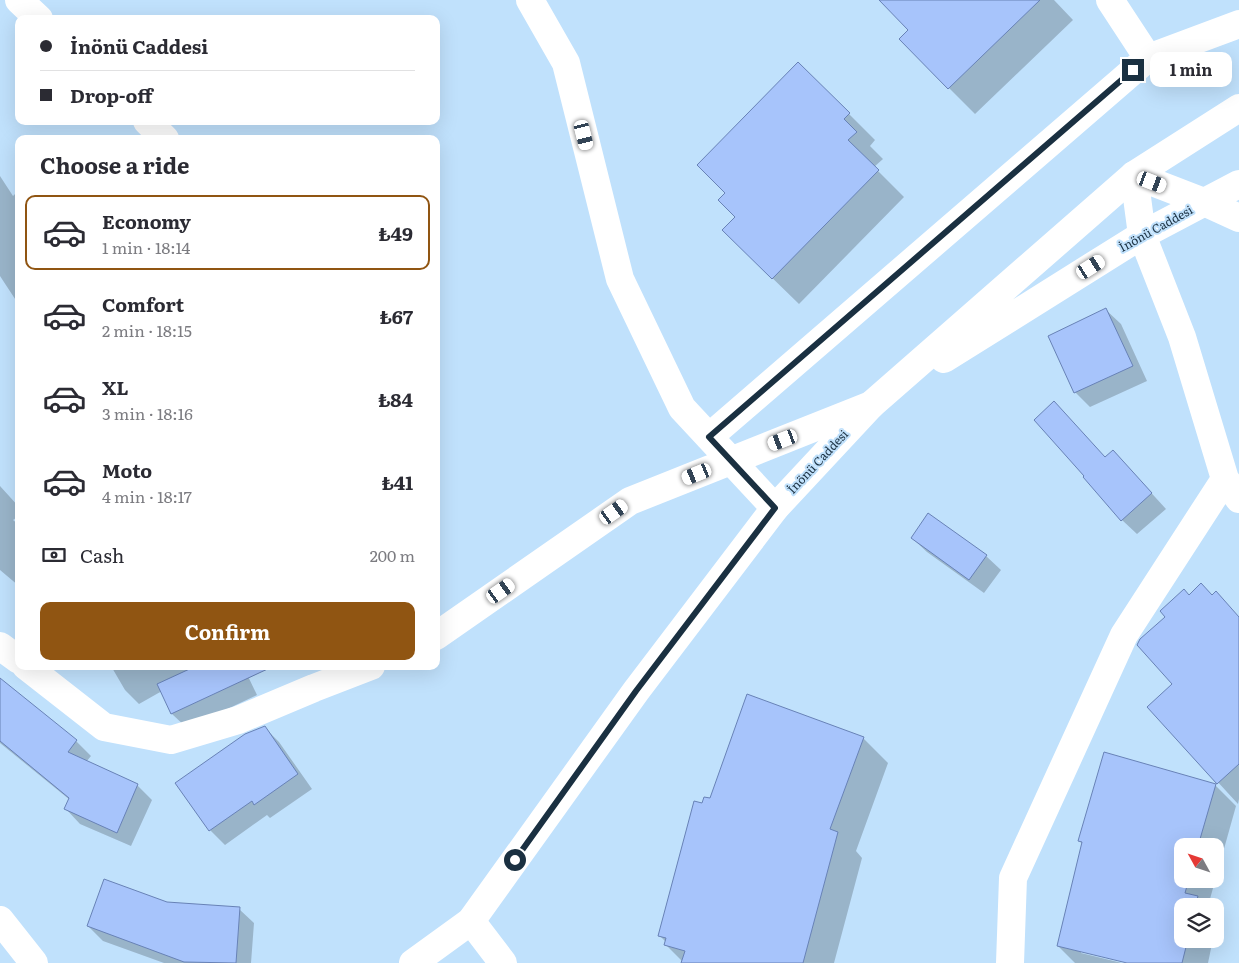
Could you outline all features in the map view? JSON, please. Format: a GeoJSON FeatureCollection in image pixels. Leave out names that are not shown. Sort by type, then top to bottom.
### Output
{"type":"FeatureCollection","features":[{"type":"Feature","properties":{"kind":"street"},"geometry":{"type":"LineString","coordinates":[[19,0],[36,15]]}},
{"type":"Feature","properties":{"kind":"street"},"geometry":{"type":"LineString","coordinates":[[530,0],[566,63],[620,279],[682,408],[775,508]]}},
{"type":"Feature","properties":{"kind":"street"},"geometry":{"type":"LineString","coordinates":[[1110,0],[1148,58]]}},
{"type":"Feature","properties":{"kind":"street"},"geometry":{"type":"LineString","coordinates":[[709,437],[1148,58],[1239,24]]}},
{"type":"Feature","properties":{"kind":"street","name":"İnönü Caddesi"},"geometry":{"type":"LineString","coordinates":[[413,963],[471,921],[636,691],[775,508],[871,405],[1134,176],[1239,108]]}},
{"type":"Feature","properties":{"kind":"street"},"geometry":{"type":"LineString","coordinates":[[151,125],[161,135]]}},
{"type":"Feature","properties":{"kind":"street"},"geometry":{"type":"LineString","coordinates":[[1010,963],[1013,878],[1124,635],[1232,489],[1182,337],[1142,235],[1134,176],[1204,202],[1239,218]]}},
{"type":"Feature","properties":{"kind":"street","name":"İnönü Caddesi"},"geometry":{"type":"LineString","coordinates":[[871,405],[1142,235],[1239,184]]}},
{"type":"Feature","properties":{"kind":"street"},"geometry":{"type":"LineString","coordinates":[[440,633],[630,501],[871,405]]}},
{"type":"Feature","properties":{"kind":"street"},"geometry":{"type":"LineString","coordinates":[[0,646],[15,657]]}},
{"type":"Feature","properties":{"kind":"street"},"geometry":{"type":"LineString","coordinates":[[31,670],[104,726],[171,740],[238,720],[312,677],[350,670]]}},
{"type":"Feature","properties":{"kind":"street"},"geometry":{"type":"LineString","coordinates":[[0,920],[34,963]]}},
{"type":"Feature","properties":{"kind":"street"},"geometry":{"type":"LineString","coordinates":[[471,921],[503,963]]}},
{"type":"Feature","properties":{"kind":"building"},"geometry":{"type":"Polygon","coordinates":[[[879,0],[1040,0],[948,89],[899,39],[908,30],[879,0]]]}},
{"type":"Feature","properties":{"kind":"building"},"geometry":{"type":"Polygon","coordinates":[[[798,62],[850,113],[844,119],[857,132],[848,140],[879,170],[772,279],[722,230],[735,217],[718,200],[725,193],[697,165],[798,62]]]}},
{"type":"Feature","properties":{"kind":"building"},"geometry":{"type":"Polygon","coordinates":[[[1106,308],[1133,366],[1074,393],[1048,336],[1106,308]]]}},
{"type":"Feature","properties":{"kind":"building"},"geometry":{"type":"Polygon","coordinates":[[[1054,401],[1105,457],[1113,450],[1152,493],[1121,521],[1034,420],[1054,401]]]}},
{"type":"Feature","properties":{"kind":"building"},"geometry":{"type":"Polygon","coordinates":[[[928,513],[987,555],[969,580],[911,538],[928,513]]]}},
{"type":"Feature","properties":{"kind":"building"},"geometry":{"type":"Polygon","coordinates":[[[1201,583],[1212,595],[1216,591],[1239,617],[1239,764],[1217,784],[1147,707],[1172,684],[1137,645],[1140,639],[1165,617],[1160,611],[1184,589],[1189,595],[1201,583]]]}},
{"type":"Feature","properties":{"kind":"building"},"geometry":{"type":"Polygon","coordinates":[[[187,670],[265,670],[171,714],[157,684],[187,670]]]}},
{"type":"Feature","properties":{"kind":"building"},"geometry":{"type":"Polygon","coordinates":[[[0,678],[77,740],[68,752],[138,784],[117,833],[64,809],[69,798],[0,741],[0,678]]]}},
{"type":"Feature","properties":{"kind":"building"},"geometry":{"type":"Polygon","coordinates":[[[747,694],[864,737],[830,829],[838,832],[803,963],[681,963],[685,951],[664,945],[666,938],[658,936],[694,801],[702,803],[704,797],[710,798],[747,694]]]}},
{"type":"Feature","properties":{"kind":"building"},"geometry":{"type":"Polygon","coordinates":[[[265,726],[298,774],[254,805],[252,801],[209,831],[175,783],[245,734],[265,726]]]}},
{"type":"Feature","properties":{"kind":"building"},"geometry":{"type":"Polygon","coordinates":[[[1104,752],[1216,784],[1200,838],[1174,838],[1174,888],[1186,888],[1185,893],[1198,896],[1197,898],[1174,898],[1174,948],[1186,948],[1182,963],[1127,963],[1057,946],[1082,842],[1078,841],[1104,752]]]}},
{"type":"Feature","properties":{"kind":"building"},"geometry":{"type":"Polygon","coordinates":[[[104,879],[167,902],[240,907],[236,963],[184,962],[87,926],[104,879]]]}},
{"type":"Feature","properties":{"kind":"route"},"geometry":{"type":"LineString","coordinates":[[515,860],[636,691],[775,508],[709,437],[1133,70]]}}]}
